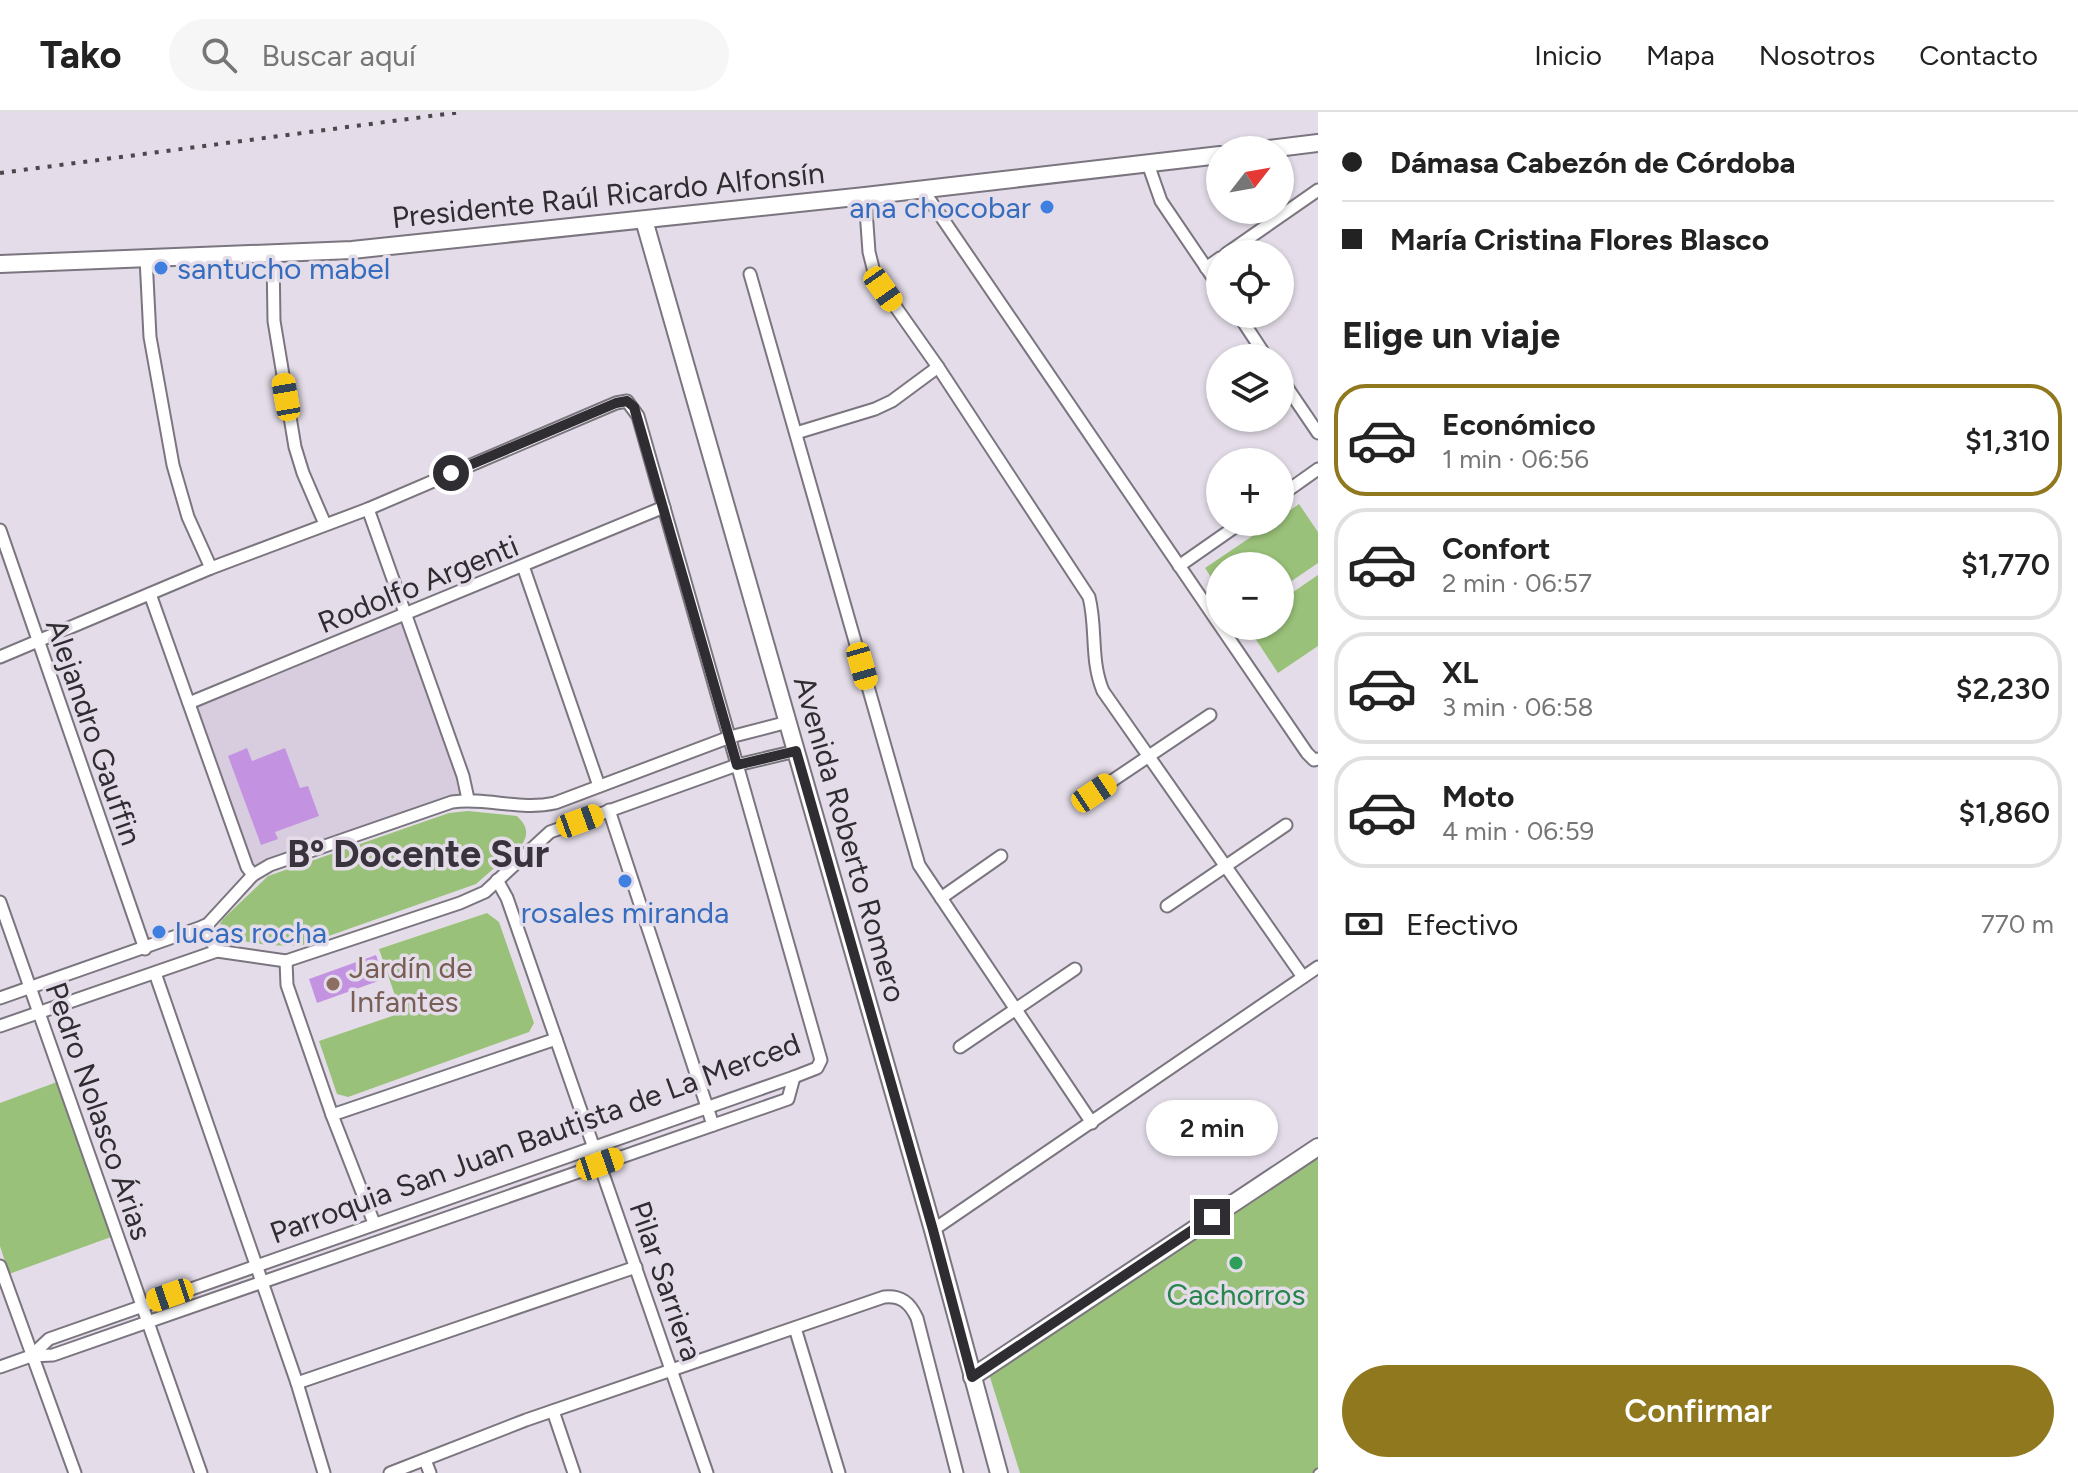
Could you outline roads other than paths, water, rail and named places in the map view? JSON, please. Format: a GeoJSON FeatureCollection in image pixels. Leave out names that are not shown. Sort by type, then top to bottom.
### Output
{"type":"FeatureCollection","features":[{"type":"Feature","properties":{"kind":"main road"},"geometry":{"type":"LineString","coordinates":[[1294,146],[1318,143]]}},
{"type":"Feature","properties":{"kind":"main road","name":"Presidente Raúl Ricardo Alfonsín"},"geometry":{"type":"LineString","coordinates":[[0,264],[368,248],[923,190],[1206,157]]}},
{"type":"Feature","properties":{"kind":"main road","name":"Avenida Roberto Romero"},"geometry":{"type":"LineString","coordinates":[[644,220],[933,1230],[999,1473]]}},
{"type":"Feature","properties":{"kind":"main road"},"geometry":{"type":"LineString","coordinates":[[972,1377],[1318,1147]]}},
{"type":"Feature","properties":{"kind":"street"},"geometry":{"type":"LineString","coordinates":[[1148,164],[1161,201],[1206,268]]}},
{"type":"Feature","properties":{"kind":"street"},"geometry":{"type":"LineString","coordinates":[[923,190],[1307,753],[1314,760],[1318,759]]}},
{"type":"Feature","properties":{"kind":"street"},"geometry":{"type":"LineString","coordinates":[[1246,240],[1318,190]]}},
{"type":"Feature","properties":{"kind":"street"},"geometry":{"type":"LineString","coordinates":[[865,196],[869,252],[874,272],[883,289],[1089,597],[1094,616],[1096,674],[1103,691],[1303,977]]}},
{"type":"Feature","properties":{"kind":"street"},"geometry":{"type":"LineString","coordinates":[[273,254],[274,321],[295,447],[325,524]]}},
{"type":"Feature","properties":{"kind":"street"},"geometry":{"type":"LineString","coordinates":[[146,258],[150,337],[173,465],[188,517],[211,568]]}},
{"type":"Feature","properties":{"kind":"street"},"geometry":{"type":"LineString","coordinates":[[750,274],[919,865],[1092,1123]]}},
{"type":"Feature","properties":{"kind":"street"},"geometry":{"type":"LineString","coordinates":[[796,433],[875,409],[892,401],[938,367]]}},
{"type":"Feature","properties":{"kind":"street"},"geometry":{"type":"LineString","coordinates":[[1294,398],[1318,433]]}},
{"type":"Feature","properties":{"kind":"street"},"geometry":{"type":"LineString","coordinates":[[0,657],[211,568],[368,509],[627,401],[634,407],[737,765]]}},
{"type":"Feature","properties":{"kind":"street"},"geometry":{"type":"LineString","coordinates":[[1294,486],[1318,469]]}},
{"type":"Feature","properties":{"kind":"street","name":"Rodolfo Argenti"},"geometry":{"type":"LineString","coordinates":[[189,703],[664,507]]}},
{"type":"Feature","properties":{"kind":"street"},"geometry":{"type":"LineString","coordinates":[[368,509],[463,776],[468,799]]}},
{"type":"Feature","properties":{"kind":"street","name":"Alejandro Gauffin"},"geometry":{"type":"LineString","coordinates":[[0,530],[145,949]]}},
{"type":"Feature","properties":{"kind":"street"},"geometry":{"type":"LineString","coordinates":[[1179,566],[1222,536]]}},
{"type":"Feature","properties":{"kind":"street"},"geometry":{"type":"LineString","coordinates":[[523,566],[599,786]]}},
{"type":"Feature","properties":{"kind":"street"},"geometry":{"type":"LineString","coordinates":[[150,594],[247,867],[253,875]]}},
{"type":"Feature","properties":{"kind":"street"},"geometry":{"type":"LineString","coordinates":[[1094,793],[1210,715]]}},
{"type":"Feature","properties":{"kind":"street"},"geometry":{"type":"LineString","coordinates":[[0,998],[145,949],[208,924],[253,875],[283,859],[452,802],[468,799],[539,807],[730,737],[788,722]]}},
{"type":"Feature","properties":{"kind":"street"},"geometry":{"type":"LineString","coordinates":[[0,1026],[217,951],[286,961],[460,903],[485,892],[550,832],[737,765],[796,751]]}},
{"type":"Feature","properties":{"kind":"street","name":"Parroquia San Juan Bautista de La Merced"},"geometry":{"type":"LineString","coordinates":[[0,1367],[31,1356],[49,1339],[141,1305],[817,1068],[821,1060],[737,765]]}},
{"type":"Feature","properties":{"kind":"street"},"geometry":{"type":"LineString","coordinates":[[539,807],[547,815],[550,832]]}},
{"type":"Feature","properties":{"kind":"street"},"geometry":{"type":"LineString","coordinates":[[609,810],[713,1125]]}},
{"type":"Feature","properties":{"kind":"street"},"geometry":{"type":"LineString","coordinates":[[1167,906],[1286,825]]}},
{"type":"Feature","properties":{"kind":"street"},"geometry":{"type":"LineString","coordinates":[[941,898],[1001,856]]}},
{"type":"Feature","properties":{"kind":"street","name":"Pilar Sarriera"},"geometry":{"type":"LineString","coordinates":[[497,880],[507,898],[707,1473]]}},
{"type":"Feature","properties":{"kind":"street","name":"Pedro Nolasco Árias"},"geometry":{"type":"LineString","coordinates":[[0,902],[201,1473]]}},
{"type":"Feature","properties":{"kind":"street"},"geometry":{"type":"LineString","coordinates":[[208,924],[210,939],[217,951]]}},
{"type":"Feature","properties":{"kind":"street"},"geometry":{"type":"LineString","coordinates":[[286,961],[287,985],[374,1223]]}},
{"type":"Feature","properties":{"kind":"street"},"geometry":{"type":"LineString","coordinates":[[933,1230],[1318,967]]}},
{"type":"Feature","properties":{"kind":"street"},"geometry":{"type":"LineString","coordinates":[[960,1047],[1075,969]]}},
{"type":"Feature","properties":{"kind":"street"},"geometry":{"type":"LineString","coordinates":[[155,973],[257,1264],[324,1473]]}},
{"type":"Feature","properties":{"kind":"street"},"geometry":{"type":"LineString","coordinates":[[332,1115],[556,1039]]}},
{"type":"Feature","properties":{"kind":"street"},"geometry":{"type":"LineString","coordinates":[[31,1356],[53,1355],[788,1099],[794,1077]]}},
{"type":"Feature","properties":{"kind":"street"},"geometry":{"type":"LineString","coordinates":[[0,1266],[75,1473]]}},
{"type":"Feature","properties":{"kind":"street"},"geometry":{"type":"LineString","coordinates":[[297,1383],[636,1267]]}},
{"type":"Feature","properties":{"kind":"street"},"geometry":{"type":"LineString","coordinates":[[390,1473],[553,1411],[893,1296],[911,1306],[917,1318],[957,1473]]}},
{"type":"Feature","properties":{"kind":"street"},"geometry":{"type":"LineString","coordinates":[[795,1328],[839,1473]]}},
{"type":"Feature","properties":{"kind":"street"},"geometry":{"type":"LineString","coordinates":[[553,1411],[574,1473]]}},
{"type":"Feature","properties":{"kind":"street"},"geometry":{"type":"LineString","coordinates":[[425,1460],[430,1473]]}},
{"type":"Feature","properties":{"kind":"railway"},"geometry":{"type":"LineString","coordinates":[[0,173],[461,112]]}},
{"type":"Feature","properties":{"kind":"place","name":"ana chocobar"},"geometry":{"type":"Point","coordinates":[1047,207]}},
{"type":"Feature","properties":{"kind":"place","name":"santucho mabel"},"geometry":{"type":"Point","coordinates":[161,268]}},
{"type":"Feature","properties":{"kind":"place","name":"rosales miranda"},"geometry":{"type":"Point","coordinates":[625,881]}},
{"type":"Feature","properties":{"kind":"place","name":"lucas rocha"},"geometry":{"type":"Point","coordinates":[159,932]}},
{"type":"Feature","properties":{"kind":"place","name":"Jardín de Infantes"},"geometry":{"type":"Point","coordinates":[333,984]}},
{"type":"Feature","properties":{"kind":"place","name":"Cachorros"},"geometry":{"type":"Point","coordinates":[1236,1263]}},
{"type":"Feature","properties":{"kind":"district","name":"Bº Docente Sur"},"geometry":{"type":"Point","coordinates":[418,854]}}]}
